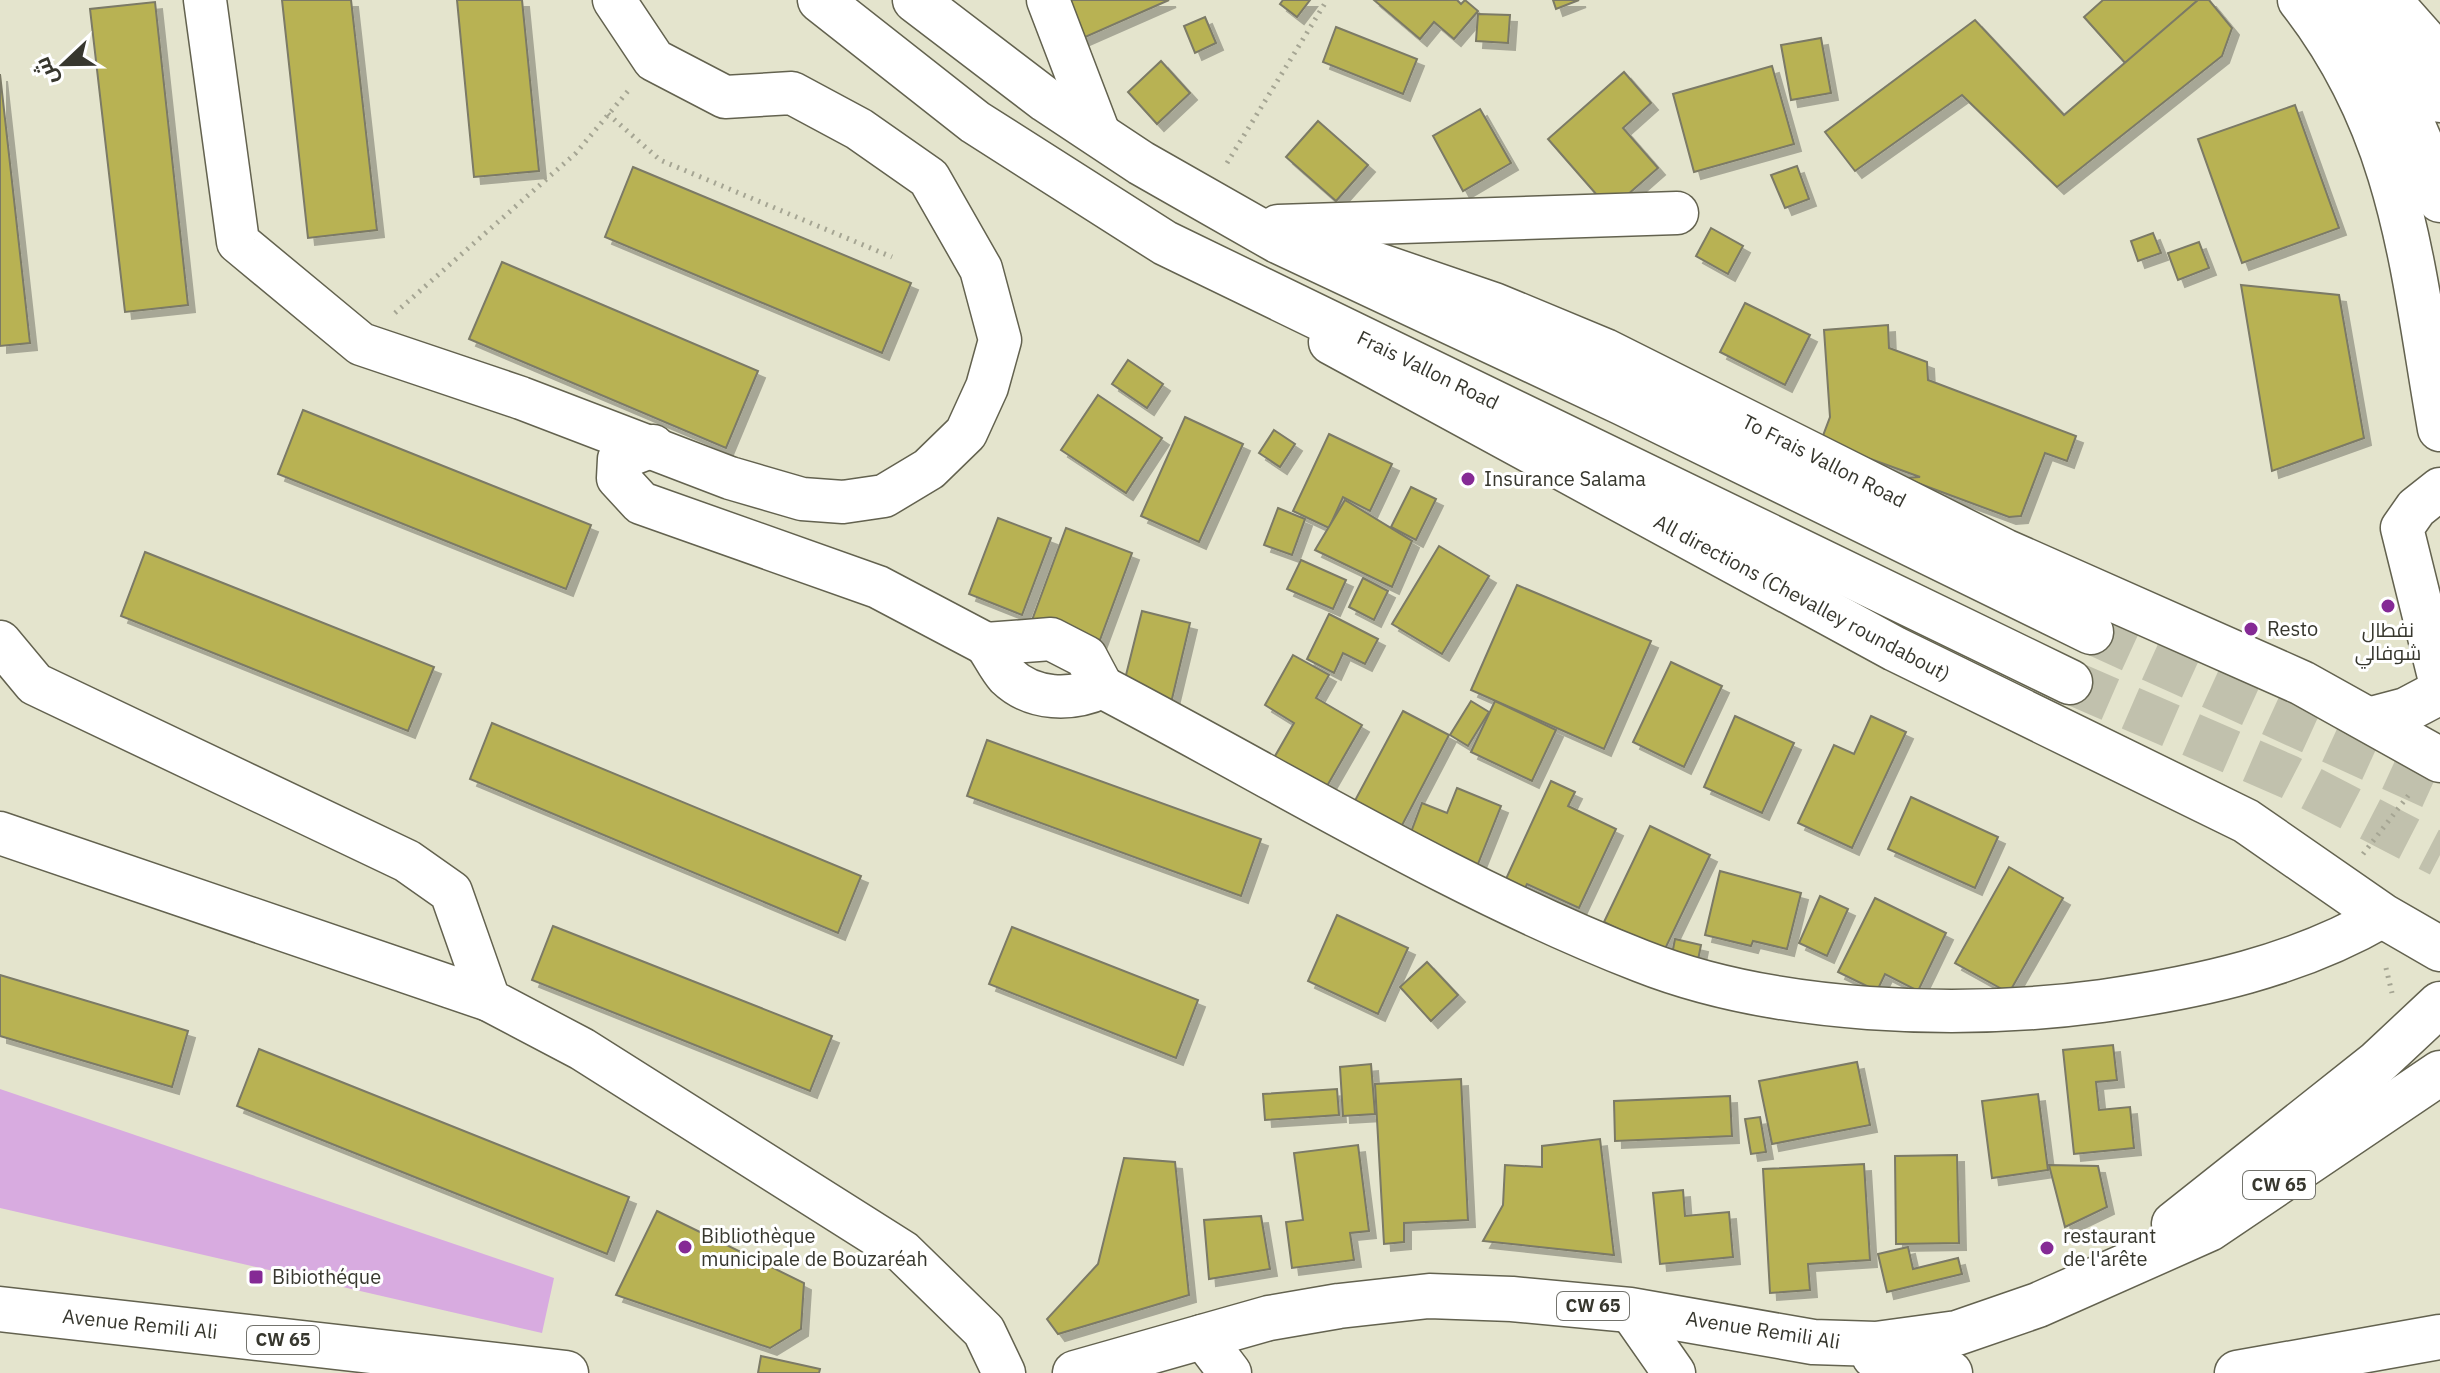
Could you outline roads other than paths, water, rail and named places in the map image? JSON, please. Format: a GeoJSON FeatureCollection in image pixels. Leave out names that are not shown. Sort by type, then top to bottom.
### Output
{"type":"FeatureCollection","features":[{"type":"Feature","properties":{"kind":"main road","name":"Frais Vallon Road"},"geometry":{"type":"LineString","coordinates":[[820,0],[975,122],[1165,243],[2070,682]]}},
{"type":"Feature","properties":{"kind":"main road"},"geometry":{"type":"LineString","coordinates":[[915,0],[1046,100],[1100,136],[1206,185],[1353,279],[1623,403],[2091,632]]}},
{"type":"Feature","properties":{"kind":"main road"},"geometry":{"type":"LineString","coordinates":[[2300,0],[2358,87],[2390,164],[2440,429]]}},
{"type":"Feature","properties":{"kind":"main road"},"geometry":{"type":"LineString","coordinates":[[2332,0],[2359,32],[2392,84],[2423,148],[2440,200]]}},
{"type":"Feature","properties":{"kind":"main road"},"geometry":{"type":"LineString","coordinates":[[2369,0],[2410,53],[2440,100]]}},
{"type":"Feature","properties":{"kind":"main road"},"geometry":{"type":"LineString","coordinates":[[2389,0],[2440,58]]}},
{"type":"Feature","properties":{"kind":"main road","name":"To Frais Vallon Road"},"geometry":{"type":"LineString","coordinates":[[1206,185],[1278,226],[1398,275],[1494,305],[1605,351],[2004,551],[2302,683],[2372,719],[2428,772]]}},
{"type":"Feature","properties":{"kind":"main road","name":"All directions (Chevalley roundabout)"},"geometry":{"type":"LineString","coordinates":[[1165,243],[1369,365],[1881,642],[2246,821],[2383,916],[2440,949]]}},
{"type":"Feature","properties":{"kind":"main road"},"geometry":{"type":"LineString","coordinates":[[2372,719],[2406,710],[2440,692]]}},
{"type":"Feature","properties":{"kind":"main road"},"geometry":{"type":"LineString","coordinates":[[2106,1276],[2395,1021],[2422,1007],[2424,981],[2407,946],[2383,916]]}},
{"type":"Feature","properties":{"kind":"main road"},"geometry":{"type":"LineString","coordinates":[[2395,1021],[2440,1004]]}},
{"type":"Feature","properties":{"kind":"main road","name":"Avenue Remili Ali"},"geometry":{"type":"LineString","coordinates":[[1075,1373],[1202,1336],[1325,1308],[1429,1296],[1630,1310],[1813,1342],[1876,1344],[1957,1333],[2038,1305],[2179,1245],[2238,1213],[2440,1073]]}},
{"type":"Feature","properties":{"kind":"main road","name":"Avenue Remili Ali"},"geometry":{"type":"LineString","coordinates":[[0,1309],[324,1358],[566,1373]]}},
{"type":"Feature","properties":{"kind":"main road"},"geometry":{"type":"LineString","coordinates":[[2237,1373],[2440,1337]]}},
{"type":"Feature","properties":{"kind":"main road"},"geometry":{"type":"LineString","coordinates":[[1813,1342],[1950,1373]]}},
{"type":"Feature","properties":{"kind":"street"},"geometry":{"type":"LineString","coordinates":[[205,0],[238,242],[361,344],[653,446],[730,478],[802,499],[843,502],[884,496],[929,469],[966,433],[987,387],[1000,340],[981,269],[929,178],[859,129],[792,93],[725,97],[654,60],[614,0]]}},
{"type":"Feature","properties":{"kind":"street"},"geometry":{"type":"LineString","coordinates":[[1048,0],[1100,136]]}},
{"type":"Feature","properties":{"kind":"street"},"geometry":{"type":"LineString","coordinates":[[1278,226],[1677,213]]}},
{"type":"Feature","properties":{"kind":"street"},"geometry":{"type":"LineString","coordinates":[[653,446],[619,459],[618,478],[641,503],[878,587],[986,644],[1007,675],[1032,693],[1080,698],[1102,687]]}},
{"type":"Feature","properties":{"kind":"street"},"geometry":{"type":"LineString","coordinates":[[2440,489],[2416,508],[2402,528],[2440,681]]}},
{"type":"Feature","properties":{"kind":"street"},"geometry":{"type":"LineString","coordinates":[[986,644],[1051,639],[1086,657],[1102,687],[1459,878],[1642,962],[1739,989],[1917,1011],[1994,1012],[2069,1005],[2171,991],[2306,955],[2383,916]]}},
{"type":"Feature","properties":{"kind":"street"},"geometry":{"type":"LineString","coordinates":[[0,642],[18,676],[407,861],[451,892],[489,1000]]}},
{"type":"Feature","properties":{"kind":"street"},"geometry":{"type":"LineString","coordinates":[[0,833],[489,1000],[582,1049],[903,1252],[984,1331],[1004,1373]]}},
{"type":"Feature","properties":{"kind":"street"},"geometry":{"type":"LineString","coordinates":[[1630,1310],[1674,1373]]}},
{"type":"Feature","properties":{"kind":"street"},"geometry":{"type":"LineString","coordinates":[[1202,1336],[1230,1373]]}},
{"type":"Feature","properties":{"kind":"tunnel"},"geometry":{"type":"LineString","coordinates":[[2091,632],[2440,791]]}},
{"type":"Feature","properties":{"kind":"tunnel"},"geometry":{"type":"LineString","coordinates":[[2070,682],[2289,777],[2440,855]]}},
{"type":"Feature","properties":{"kind":"place","name":"Insurance Salama"},"geometry":{"type":"Point","coordinates":[1468,479]}},
{"type":"Feature","properties":{"kind":"place","name":"نفطال شوفالي"},"geometry":{"type":"Point","coordinates":[2388,606]}},
{"type":"Feature","properties":{"kind":"place","name":"Resto"},"geometry":{"type":"Point","coordinates":[2251,629]}},
{"type":"Feature","properties":{"kind":"place","name":"Bibliothèque municipale de Bouzaréah"},"geometry":{"type":"Point","coordinates":[685,1247]}},
{"type":"Feature","properties":{"kind":"place","name":"restaurant de l'arête"},"geometry":{"type":"Point","coordinates":[2047,1248]}},
{"type":"Feature","properties":{"kind":"place","name":"Bibiothéque"},"geometry":{"type":"Point","coordinates":[256,1277]}}]}
